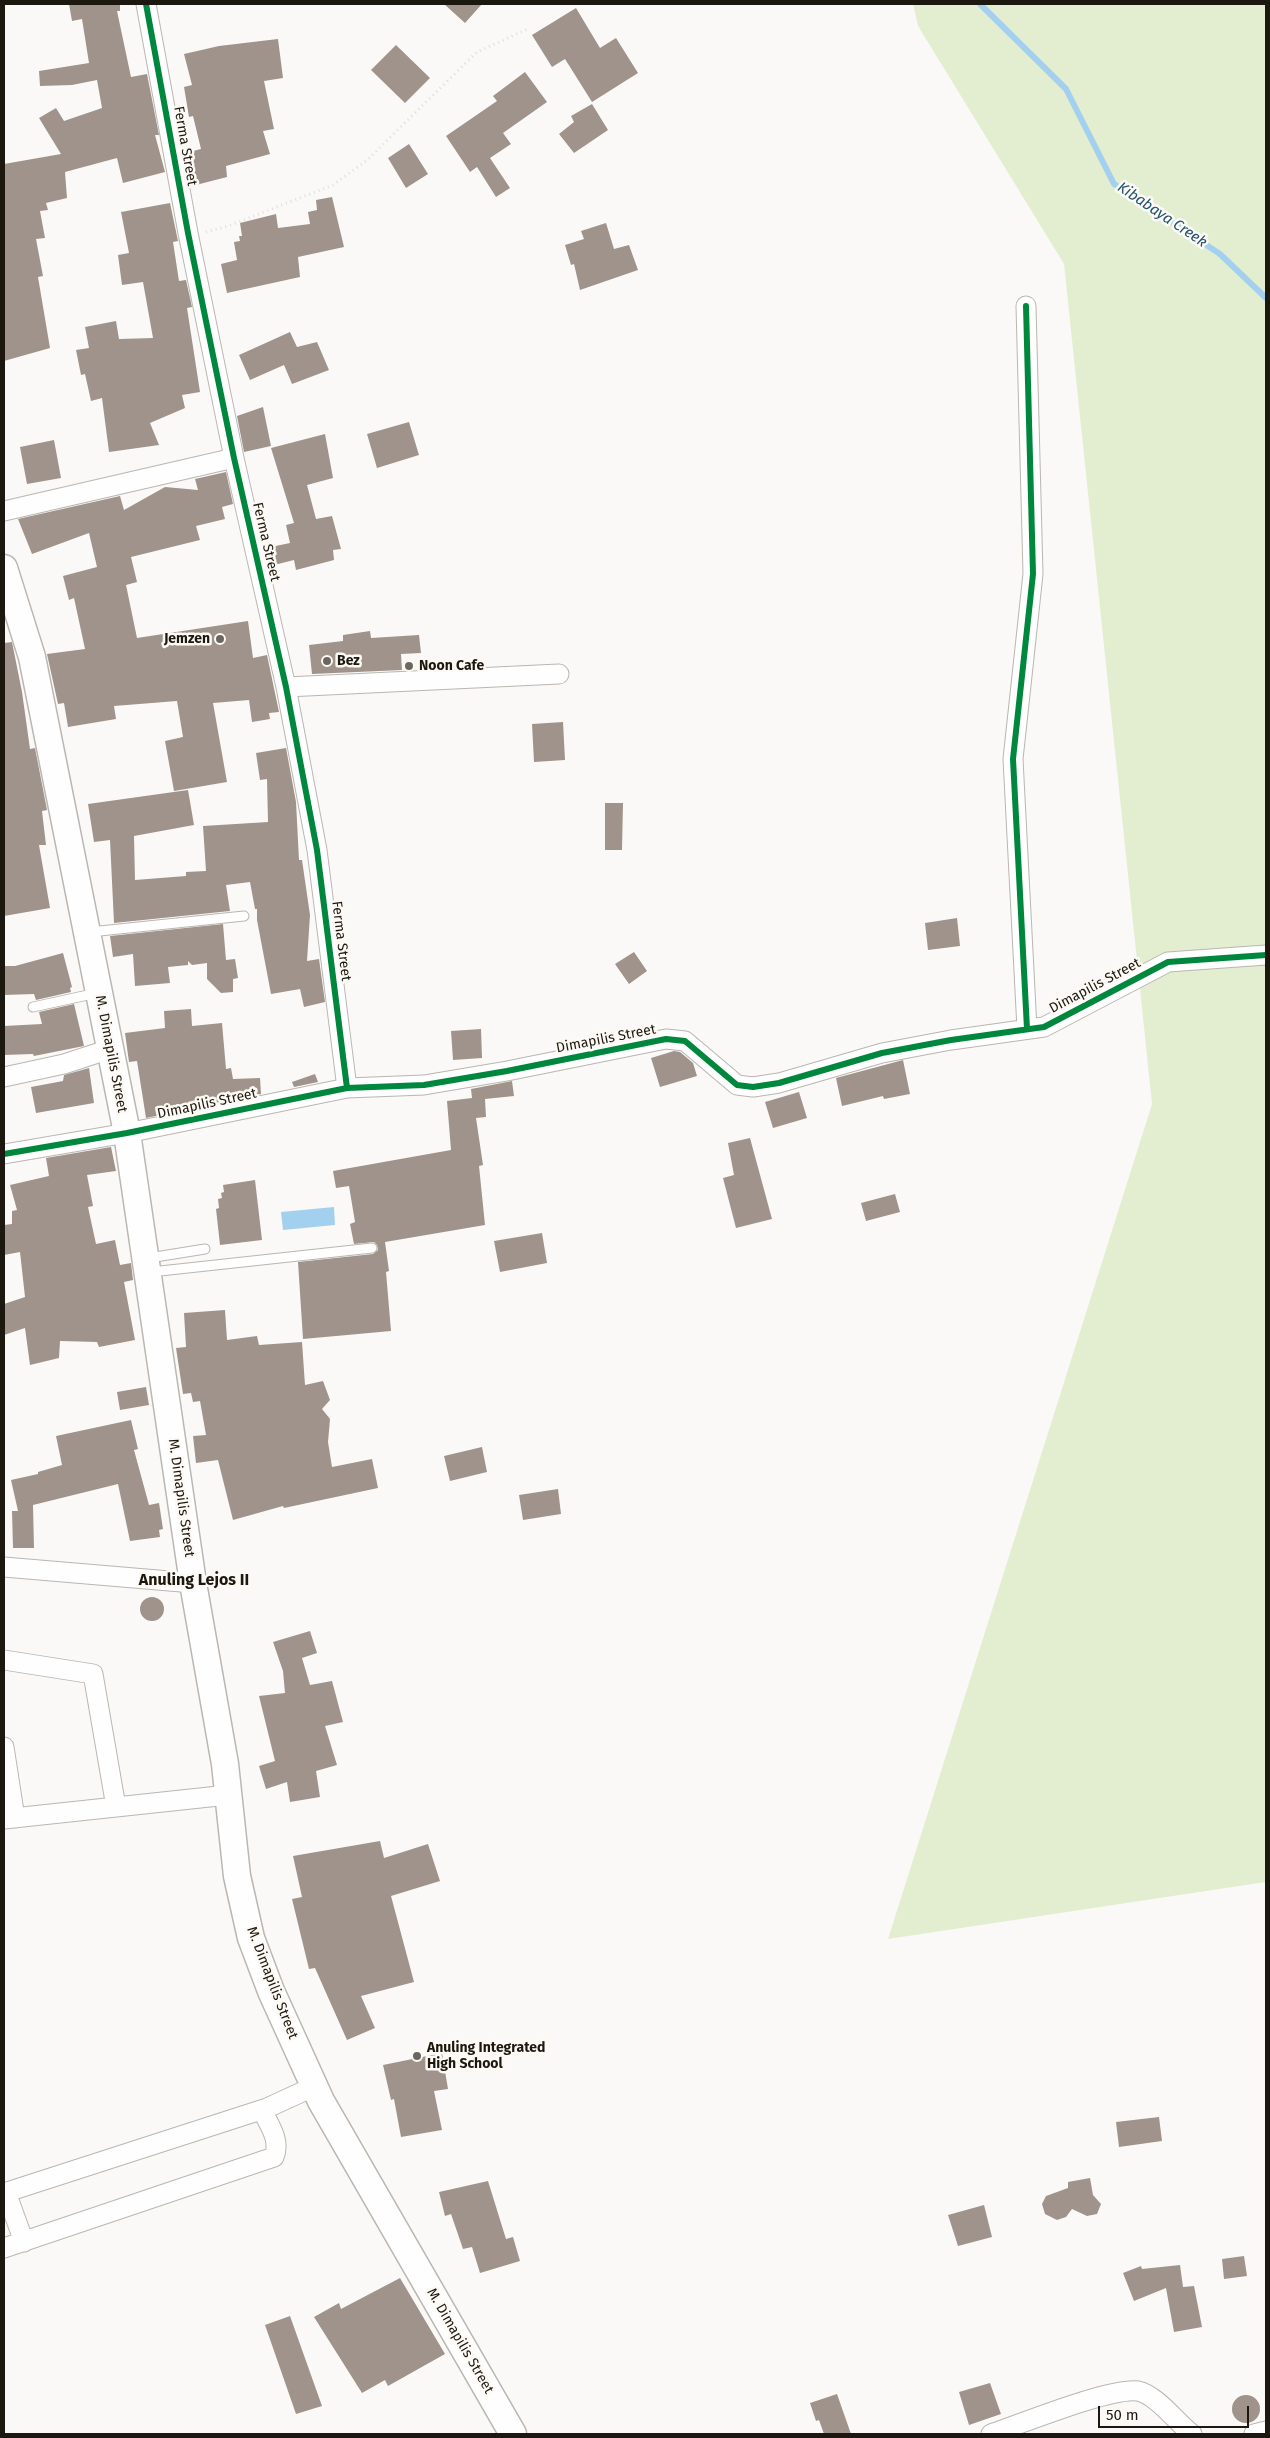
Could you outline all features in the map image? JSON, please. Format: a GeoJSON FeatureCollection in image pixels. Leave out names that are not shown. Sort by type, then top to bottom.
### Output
{"type":"FeatureCollection","features":[{"type":"Feature","properties":{"kind":"main road","name":"M. Dimapilis Street"},"geometry":{"type":"LineString","coordinates":[[4,568],[32,657],[127,1134],[193,1583],[207,1653],[228,1795],[237,1876],[251,1938],[314,2086],[513,2434]]}},
{"type":"Feature","properties":{"kind":"street","name":"Ferma Street"},"geometry":{"type":"LineString","coordinates":[[146,4],[188,232],[234,458],[286,687],[317,850],[348,1088]]}},
{"type":"Feature","properties":{"kind":"street"},"geometry":{"type":"LineString","coordinates":[[1026,306],[1033,574],[1013,759],[1027,1030]]}},
{"type":"Feature","properties":{"kind":"street"},"geometry":{"type":"LineString","coordinates":[[4,512],[234,458]]}},
{"type":"Feature","properties":{"kind":"street"},"geometry":{"type":"LineString","coordinates":[[286,687],[559,674]]}},
{"type":"Feature","properties":{"kind":"street","name":"Dimapilis Street"},"geometry":{"type":"LineString","coordinates":[[4,1154],[127,1134],[348,1088],[424,1085],[507,1071],[666,1039],[686,1040],[737,1085],[753,1087],[780,1083],[882,1053],[951,1040],[1044,1028],[1168,962],[1266,955]]}},
{"type":"Feature","properties":{"kind":"street"},"geometry":{"type":"LineString","coordinates":[[4,1077],[64,1064],[110,1049]]}},
{"type":"Feature","properties":{"kind":"street"},"geometry":{"type":"LineString","coordinates":[[4,1567],[193,1583]]}},
{"type":"Feature","properties":{"kind":"street"},"geometry":{"type":"LineString","coordinates":[[4,1660],[93,1674],[116,1807]]}},
{"type":"Feature","properties":{"kind":"street"},"geometry":{"type":"LineString","coordinates":[[4,1747],[9,1818],[228,1795]]}},
{"type":"Feature","properties":{"kind":"street"},"geometry":{"type":"LineString","coordinates":[[24,2242],[5,2192],[262,2110],[314,2086]]}},
{"type":"Feature","properties":{"kind":"street"},"geometry":{"type":"LineString","coordinates":[[4,2248],[274,2157],[277,2150],[276,2138],[262,2110]]}},
{"type":"Feature","properties":{"kind":"street"},"geometry":{"type":"LineString","coordinates":[[990,2434],[1104,2395],[1138,2391],[1153,2398],[1192,2434]]}},
{"type":"Feature","properties":{"kind":"street"},"geometry":{"type":"LineString","coordinates":[[1254,2434],[1266,2432]]}},
{"type":"Feature","properties":{"kind":"lane"},"geometry":{"type":"LineString","coordinates":[[88,932],[244,916]]}},
{"type":"Feature","properties":{"kind":"lane"},"geometry":{"type":"LineString","coordinates":[[33,1007],[100,993]]}},
{"type":"Feature","properties":{"kind":"lane"},"geometry":{"type":"LineString","coordinates":[[147,1265],[372,1248]]}},
{"type":"Feature","properties":{"kind":"lane"},"geometry":{"type":"LineString","coordinates":[[147,1265],[205,1249]]}},
{"type":"Feature","properties":{"kind":"path"},"geometry":{"type":"LineString","coordinates":[[188,232],[210,232],[334,185],[366,161],[477,52],[530,28]]}},
{"type":"Feature","properties":{"kind":"green space"},"geometry":{"type":"Polygon","coordinates":[[[913,4],[1266,4],[1266,1882],[888,1939],[1152,1104],[1064,264],[918,26],[913,4]]]}},
{"type":"Feature","properties":{"kind":"water"},"geometry":{"type":"Polygon","coordinates":[[[334,1207],[335,1225],[283,1230],[281,1212],[334,1207]]]}},
{"type":"Feature","properties":{"kind":"building"},"geometry":{"type":"Polygon","coordinates":[[[69,4],[120,4],[120,11],[117,11],[131,77],[147,74],[159,135],[155,135],[165,172],[123,183],[117,158],[65,172],[67,198],[46,203],[48,210],[40,211],[45,238],[36,239],[43,276],[38,277],[50,348],[4,361],[4,164],[61,154],[39,118],[56,108],[64,121],[102,108],[97,80],[72,85],[40,86],[39,71],[89,63],[82,19],[72,21],[69,4]]]}},
{"type":"Feature","properties":{"kind":"building"},"geometry":{"type":"Polygon","coordinates":[[[444,4],[482,4],[465,23],[444,4]]]}},
{"type":"Feature","properties":{"kind":"building"},"geometry":{"type":"Polygon","coordinates":[[[576,8],[600,48],[616,38],[638,73],[592,102],[565,59],[552,67],[532,35],[576,8]]]}},
{"type":"Feature","properties":{"kind":"building"},"geometry":{"type":"Polygon","coordinates":[[[278,39],[283,78],[264,81],[274,129],[263,131],[270,154],[226,166],[227,177],[192,186],[189,152],[201,149],[193,116],[189,117],[184,87],[192,85],[184,54],[219,46],[278,39]]]}},
{"type":"Feature","properties":{"kind":"building"},"geometry":{"type":"Polygon","coordinates":[[[396,45],[430,78],[405,103],[371,70],[396,45]]]}},
{"type":"Feature","properties":{"kind":"building"},"geometry":{"type":"Polygon","coordinates":[[[525,72],[547,102],[503,133],[511,144],[490,158],[510,188],[496,197],[477,167],[470,172],[446,136],[497,101],[493,96],[525,72]]]}},
{"type":"Feature","properties":{"kind":"building"},"geometry":{"type":"Polygon","coordinates":[[[592,104],[608,130],[574,153],[559,134],[574,122],[571,116],[592,104]]]}},
{"type":"Feature","properties":{"kind":"building"},"geometry":{"type":"Polygon","coordinates":[[[409,144],[428,174],[406,188],[388,158],[409,144]]]}},
{"type":"Feature","properties":{"kind":"building"},"geometry":{"type":"Polygon","coordinates":[[[332,197],[344,247],[298,257],[300,277],[227,293],[221,264],[237,260],[234,242],[240,241],[239,236],[242,236],[240,223],[276,214],[278,228],[310,224],[308,212],[317,210],[316,200],[332,197]]]}},
{"type":"Feature","properties":{"kind":"building"},"geometry":{"type":"Polygon","coordinates":[[[170,203],[178,241],[173,242],[179,281],[186,280],[192,307],[187,308],[200,392],[182,395],[185,408],[150,423],[159,445],[109,452],[102,398],[91,401],[85,374],[81,375],[76,350],[89,348],[85,327],[116,321],[119,339],[153,338],[143,282],[122,285],[118,255],[129,253],[121,212],[170,203]]]}},
{"type":"Feature","properties":{"kind":"building"},"geometry":{"type":"Polygon","coordinates":[[[606,223],[614,249],[629,245],[638,270],[580,290],[574,264],[571,265],[565,245],[584,239],[581,231],[606,223]]]}},
{"type":"Feature","properties":{"kind":"building"},"geometry":{"type":"Polygon","coordinates":[[[290,332],[297,347],[317,342],[329,370],[292,384],[284,365],[250,380],[239,355],[290,332]]]}},
{"type":"Feature","properties":{"kind":"building"},"geometry":{"type":"Polygon","coordinates":[[[263,407],[271,446],[244,452],[237,416],[263,407]]]}},
{"type":"Feature","properties":{"kind":"building"},"geometry":{"type":"Polygon","coordinates":[[[409,422],[419,455],[377,468],[367,434],[409,422]]]}},
{"type":"Feature","properties":{"kind":"building"},"geometry":{"type":"Polygon","coordinates":[[[325,434],[333,478],[307,485],[316,519],[332,516],[341,549],[333,550],[334,560],[296,570],[294,560],[270,566],[266,548],[290,543],[286,525],[294,523],[271,448],[325,434]]]}},
{"type":"Feature","properties":{"kind":"building"},"geometry":{"type":"Polygon","coordinates":[[[54,440],[61,478],[27,484],[20,447],[54,440]]]}},
{"type":"Feature","properties":{"kind":"building"},"geometry":{"type":"Polygon","coordinates":[[[226,472],[233,504],[222,507],[225,519],[196,526],[200,540],[131,557],[137,582],[126,585],[137,638],[248,621],[253,658],[267,655],[279,712],[269,713],[270,719],[252,722],[249,700],[213,703],[227,782],[174,791],[165,741],[183,737],[177,701],[114,706],[116,719],[68,727],[64,703],[58,704],[47,654],[85,649],[74,598],[69,600],[63,576],[97,567],[89,533],[32,554],[18,519],[120,496],[124,510],[165,487],[198,490],[195,479],[226,472]]]}},
{"type":"Feature","properties":{"kind":"building"},"geometry":{"type":"Polygon","coordinates":[[[370,631],[371,638],[419,635],[421,653],[401,654],[402,670],[312,674],[309,645],[343,641],[343,635],[370,631]]]}},
{"type":"Feature","properties":{"kind":"building"},"geometry":{"type":"Polygon","coordinates":[[[12,642],[22,692],[30,749],[35,748],[47,810],[42,811],[46,845],[39,845],[50,908],[4,916],[4,643],[12,642]]]}},
{"type":"Feature","properties":{"kind":"building"},"geometry":{"type":"Polygon","coordinates":[[[563,722],[565,760],[534,762],[532,724],[563,722]]]}},
{"type":"Feature","properties":{"kind":"building"},"geometry":{"type":"Polygon","coordinates":[[[286,748],[296,802],[299,860],[302,860],[310,915],[307,961],[319,959],[325,1002],[304,1007],[300,989],[271,994],[257,920],[257,909],[255,909],[250,882],[226,885],[230,911],[114,923],[110,840],[94,842],[88,804],[188,790],[194,825],[134,836],[135,880],[186,876],[186,872],[206,871],[203,826],[268,822],[267,779],[260,780],[256,753],[286,748]]]}},
{"type":"Feature","properties":{"kind":"building"},"geometry":{"type":"Polygon","coordinates":[[[605,803],[623,803],[622,850],[605,850],[605,803]]]}},
{"type":"Feature","properties":{"kind":"building"},"geometry":{"type":"Polygon","coordinates":[[[957,918],[960,946],[928,950],[925,923],[957,918]]]}},
{"type":"Feature","properties":{"kind":"building"},"geometry":{"type":"Polygon","coordinates":[[[223,924],[226,960],[235,959],[238,978],[233,979],[233,992],[221,993],[207,979],[207,963],[192,965],[188,961],[188,965],[168,967],[170,983],[135,986],[133,954],[113,957],[110,936],[223,924]]]}},
{"type":"Feature","properties":{"kind":"building"},"geometry":{"type":"Polygon","coordinates":[[[634,952],[647,971],[629,984],[615,964],[634,952]]]}},
{"type":"Feature","properties":{"kind":"building"},"geometry":{"type":"Polygon","coordinates":[[[63,953],[72,987],[70,988],[71,992],[36,1000],[34,994],[4,995],[4,966],[15,966],[63,953]]]}},
{"type":"Feature","properties":{"kind":"building"},"geometry":{"type":"Polygon","coordinates":[[[74,1004],[84,1046],[34,1056],[33,1054],[4,1055],[4,1026],[42,1024],[39,1012],[74,1004]]]}},
{"type":"Feature","properties":{"kind":"building"},"geometry":{"type":"Polygon","coordinates":[[[191,1009],[192,1026],[222,1023],[226,1069],[231,1068],[233,1079],[260,1078],[261,1094],[146,1118],[137,1061],[129,1062],[125,1033],[165,1028],[164,1011],[191,1009]]]}},
{"type":"Feature","properties":{"kind":"building"},"geometry":{"type":"Polygon","coordinates":[[[481,1029],[482,1058],[453,1060],[451,1031],[481,1029]]]}},
{"type":"Feature","properties":{"kind":"building"},"geometry":{"type":"Polygon","coordinates":[[[674,1051],[680,1052],[693,1063],[697,1076],[660,1087],[651,1058],[674,1051]]]}},
{"type":"Feature","properties":{"kind":"building"},"geometry":{"type":"Polygon","coordinates":[[[903,1060],[910,1094],[884,1099],[883,1096],[842,1106],[836,1078],[903,1060]]]}},
{"type":"Feature","properties":{"kind":"building"},"geometry":{"type":"Polygon","coordinates":[[[89,1068],[94,1103],[36,1113],[31,1087],[63,1081],[64,1075],[89,1068]]]}},
{"type":"Feature","properties":{"kind":"building"},"geometry":{"type":"Polygon","coordinates":[[[315,1074],[318,1082],[294,1087],[292,1082],[315,1074]]]}},
{"type":"Feature","properties":{"kind":"building"},"geometry":{"type":"Polygon","coordinates":[[[512,1081],[514,1096],[485,1099],[486,1117],[476,1118],[483,1165],[479,1166],[485,1225],[385,1242],[389,1271],[386,1272],[391,1331],[303,1339],[298,1262],[373,1254],[378,1250],[374,1242],[354,1244],[350,1224],[355,1222],[349,1186],[336,1188],[333,1171],[451,1150],[447,1101],[472,1098],[471,1089],[512,1081]]]}},
{"type":"Feature","properties":{"kind":"building"},"geometry":{"type":"Polygon","coordinates":[[[799,1092],[807,1118],[773,1128],[765,1102],[799,1092]]]}},
{"type":"Feature","properties":{"kind":"building"},"geometry":{"type":"Polygon","coordinates":[[[750,1138],[772,1219],[736,1228],[723,1178],[734,1175],[728,1143],[750,1138]]]}},
{"type":"Feature","properties":{"kind":"building"},"geometry":{"type":"Polygon","coordinates":[[[111,1147],[116,1171],[87,1175],[93,1206],[88,1207],[96,1244],[115,1240],[120,1265],[131,1263],[133,1280],[124,1282],[135,1340],[99,1347],[97,1342],[60,1341],[59,1358],[30,1365],[25,1328],[4,1335],[4,1304],[25,1297],[20,1252],[4,1255],[4,1225],[12,1224],[12,1211],[17,1210],[10,1185],[49,1176],[46,1158],[111,1147]]]}},
{"type":"Feature","properties":{"kind":"building"},"geometry":{"type":"Polygon","coordinates":[[[255,1180],[262,1240],[220,1245],[216,1209],[219,1208],[218,1199],[222,1198],[221,1193],[224,1192],[223,1185],[255,1180]]]}},
{"type":"Feature","properties":{"kind":"building"},"geometry":{"type":"Polygon","coordinates":[[[895,1194],[900,1212],[866,1221],[861,1203],[895,1194]]]}},
{"type":"Feature","properties":{"kind":"building"},"geometry":{"type":"Polygon","coordinates":[[[542,1233],[547,1263],[500,1272],[494,1241],[542,1233]]]}},
{"type":"Feature","properties":{"kind":"building"},"geometry":{"type":"Polygon","coordinates":[[[225,1310],[227,1340],[257,1336],[259,1345],[302,1342],[305,1385],[323,1381],[330,1400],[322,1409],[330,1419],[328,1442],[332,1467],[372,1459],[378,1488],[284,1508],[283,1506],[233,1520],[218,1460],[196,1463],[193,1436],[206,1435],[200,1401],[193,1402],[191,1393],[183,1394],[176,1348],[186,1347],[184,1313],[225,1310]]]}},
{"type":"Feature","properties":{"kind":"building"},"geometry":{"type":"Polygon","coordinates":[[[146,1387],[149,1405],[120,1410],[117,1392],[146,1387]]]}},
{"type":"Feature","properties":{"kind":"building"},"geometry":{"type":"Polygon","coordinates":[[[131,1420],[138,1449],[134,1450],[149,1505],[159,1503],[163,1529],[159,1530],[160,1537],[130,1541],[118,1484],[33,1505],[34,1548],[13,1548],[12,1511],[18,1511],[11,1480],[38,1474],[38,1472],[62,1465],[56,1436],[131,1420]]]}},
{"type":"Feature","properties":{"kind":"building"},"geometry":{"type":"Polygon","coordinates":[[[482,1447],[487,1472],[450,1481],[444,1456],[482,1447]]]}},
{"type":"Feature","properties":{"kind":"building"},"geometry":{"type":"Polygon","coordinates":[[[558,1489],[561,1514],[523,1520],[519,1495],[558,1489]]]}},
{"type":"Feature","properties":{"kind":"building"},"geometry":{"type":"Polygon","coordinates":[[[152,1597],[161,1600],[164,1609],[161,1618],[152,1621],[143,1618],[140,1609],[143,1600],[152,1597]]]}},
{"type":"Feature","properties":{"kind":"building"},"geometry":{"type":"Polygon","coordinates":[[[310,1631],[317,1653],[302,1658],[310,1685],[332,1681],[343,1722],[325,1726],[337,1765],[316,1771],[320,1797],[290,1802],[287,1782],[266,1789],[259,1766],[275,1761],[259,1696],[285,1693],[283,1671],[273,1642],[310,1631]]]}},
{"type":"Feature","properties":{"kind":"building"},"geometry":{"type":"Polygon","coordinates":[[[380,1841],[384,1858],[428,1844],[440,1881],[391,1896],[414,1982],[361,1996],[375,2028],[347,2040],[315,1968],[309,1969],[292,1899],[302,1897],[293,1856],[380,1841]]]}},
{"type":"Feature","properties":{"kind":"building"},"geometry":{"type":"Polygon","coordinates":[[[442,2053],[448,2089],[434,2091],[442,2130],[401,2137],[394,2099],[391,2100],[383,2065],[442,2053]]]}},
{"type":"Feature","properties":{"kind":"building"},"geometry":{"type":"Polygon","coordinates":[[[1159,2117],[1162,2141],[1119,2147],[1116,2122],[1159,2117]]]}},
{"type":"Feature","properties":{"kind":"building"},"geometry":{"type":"Polygon","coordinates":[[[1090,2178],[1093,2195],[1101,2204],[1097,2214],[1087,2216],[1072,2209],[1066,2217],[1057,2220],[1045,2214],[1042,2204],[1046,2196],[1068,2188],[1068,2182],[1090,2178]]]}},
{"type":"Feature","properties":{"kind":"building"},"geometry":{"type":"Polygon","coordinates":[[[488,2181],[506,2239],[513,2237],[520,2261],[480,2273],[472,2247],[463,2249],[451,2214],[445,2216],[439,2192],[488,2181]]]}},
{"type":"Feature","properties":{"kind":"building"},"geometry":{"type":"Polygon","coordinates":[[[984,2205],[992,2237],[958,2246],[948,2215],[984,2205]]]}},
{"type":"Feature","properties":{"kind":"building"},"geometry":{"type":"Polygon","coordinates":[[[1244,2256],[1247,2276],[1224,2279],[1222,2259],[1244,2256]]]}},
{"type":"Feature","properties":{"kind":"building"},"geometry":{"type":"Polygon","coordinates":[[[1180,2265],[1183,2287],[1194,2286],[1202,2327],[1174,2332],[1166,2288],[1134,2301],[1123,2273],[1141,2266],[1142,2269],[1180,2265]]]}},
{"type":"Feature","properties":{"kind":"building"},"geometry":{"type":"Polygon","coordinates":[[[400,2278],[445,2354],[388,2386],[385,2380],[362,2393],[314,2317],[339,2303],[341,2309],[400,2278]]]}},
{"type":"Feature","properties":{"kind":"building"},"geometry":{"type":"Polygon","coordinates":[[[290,2316],[322,2406],[296,2414],[265,2325],[290,2316]]]}},
{"type":"Feature","properties":{"kind":"building"},"geometry":{"type":"Polygon","coordinates":[[[990,2383],[1001,2414],[969,2425],[959,2392],[990,2383]]]}},
{"type":"Feature","properties":{"kind":"building"},"geometry":{"type":"Polygon","coordinates":[[[837,2394],[851,2434],[824,2434],[819,2420],[816,2421],[810,2403],[837,2394]]]}},
{"type":"Feature","properties":{"kind":"building"},"geometry":{"type":"Polygon","coordinates":[[[1246,2395],[1256,2399],[1260,2409],[1256,2419],[1246,2423],[1236,2419],[1232,2409],[1236,2399],[1246,2395]]]}},
{"type":"Feature","properties":{"kind":"waterway","name":"Kibabaya Creek"},"geometry":{"type":"LineString","coordinates":[[980,4],[1066,89],[1114,184],[1220,254],[1266,298]]}},
{"type":"Feature","properties":{"kind":"cycle path"},"geometry":{"type":"LineString","coordinates":[[146,4],[188,233],[234,458],[286,687],[317,850],[347,1088]]}},
{"type":"Feature","properties":{"kind":"cycle path"},"geometry":{"type":"LineString","coordinates":[[1026,306],[1033,574],[1013,759],[1027,1029]]}},
{"type":"Feature","properties":{"kind":"cycle path"},"geometry":{"type":"LineString","coordinates":[[4,1154],[127,1133],[347,1088],[424,1085],[507,1071],[666,1039],[685,1041],[737,1085],[753,1087],[779,1083],[882,1053],[951,1040],[1044,1027],[1168,962],[1266,955]]}},
{"type":"Feature","properties":{"kind":"place","name":"Jemzen"},"geometry":{"type":"Point","coordinates":[220,639]}},
{"type":"Feature","properties":{"kind":"place","name":"Bez"},"geometry":{"type":"Point","coordinates":[327,661]}},
{"type":"Feature","properties":{"kind":"place","name":"Noon Cafe"},"geometry":{"type":"Point","coordinates":[409,666]}},
{"type":"Feature","properties":{"kind":"place","name":"Anuling Integrated High School"},"geometry":{"type":"Point","coordinates":[417,2056]}},
{"type":"Feature","properties":{"kind":"district","name":"Anuling Lejos II"},"geometry":{"type":"Point","coordinates":[194,1581]}}]}
